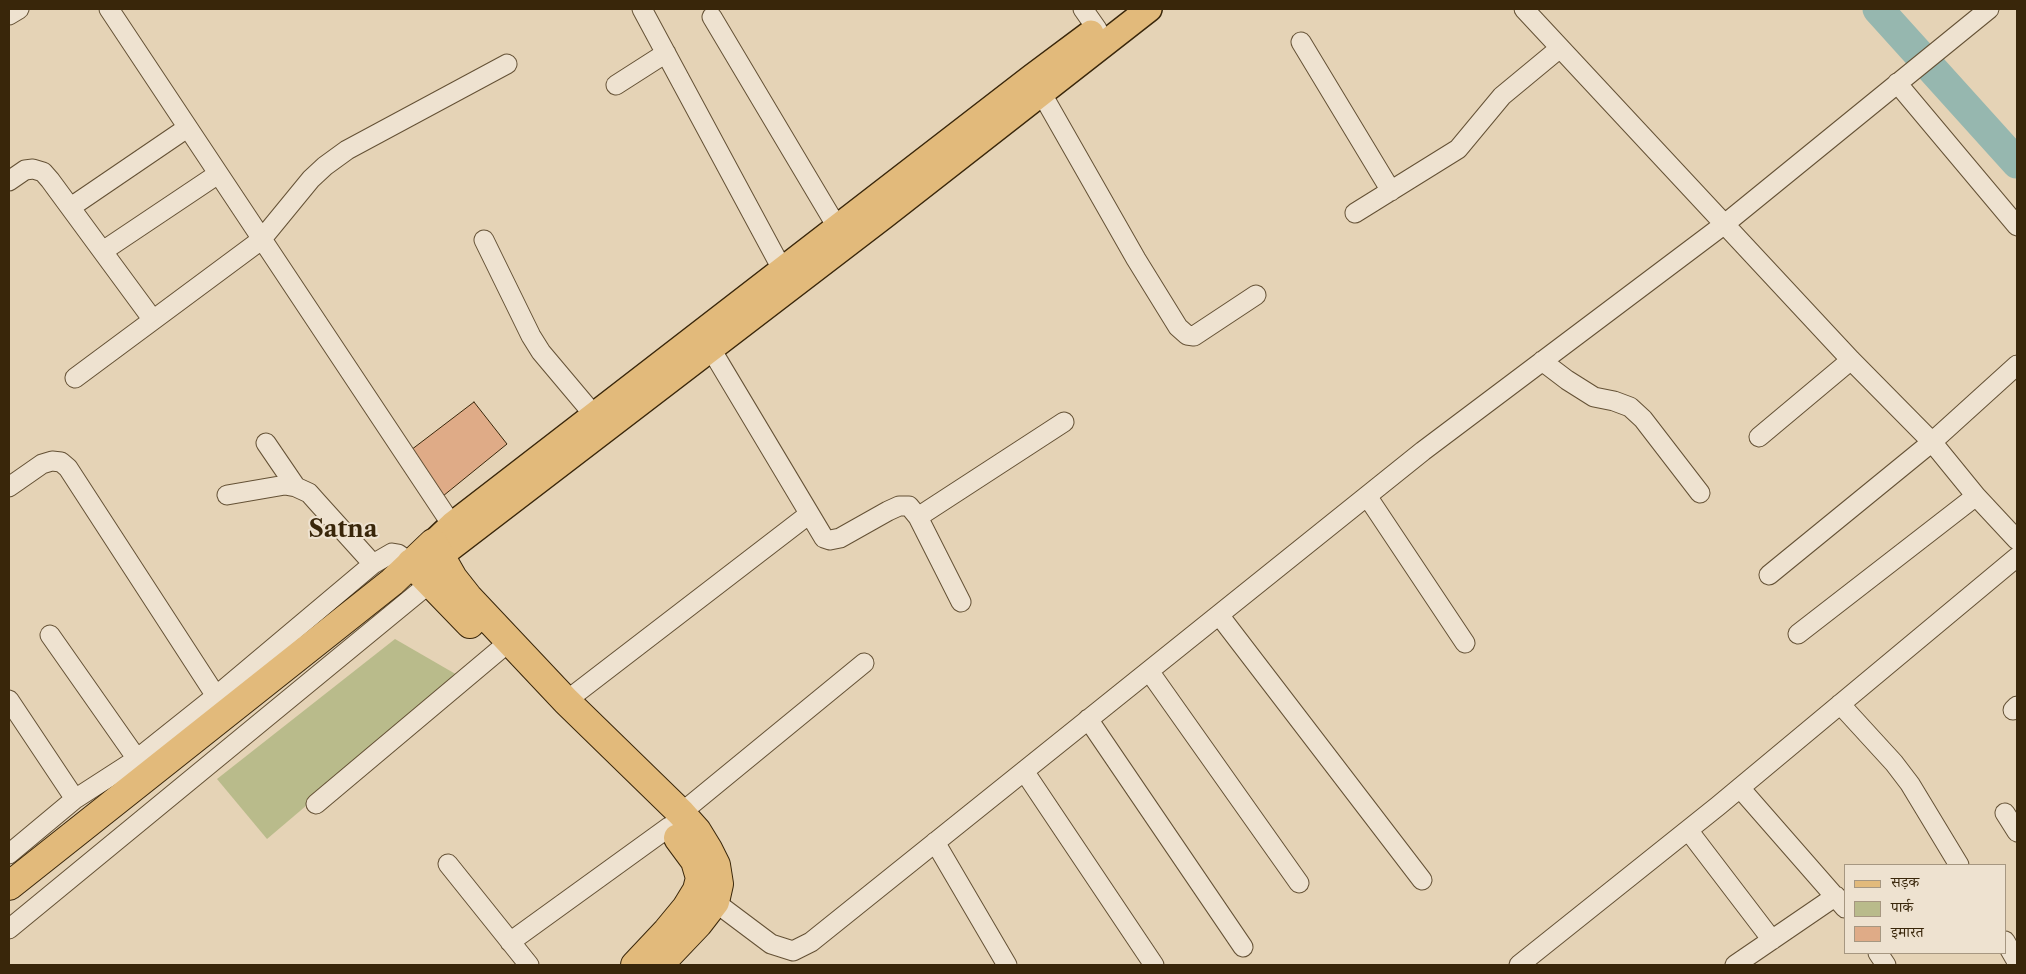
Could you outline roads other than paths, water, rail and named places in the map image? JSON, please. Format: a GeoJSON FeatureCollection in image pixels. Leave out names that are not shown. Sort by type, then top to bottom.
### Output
{"type":"FeatureCollection","features":[{"type":"Feature","properties":{"kind":"highway"},"geometry":{"type":"LineString","coordinates":[[9,886],[382,578],[420,573],[442,541]]}},
{"type":"Feature","properties":{"kind":"highway"},"geometry":{"type":"LineString","coordinates":[[442,541],[453,578],[554,712],[675,820],[697,831],[716,865],[719,884],[715,902],[698,924],[660,965]]}},
{"type":"Feature","properties":{"kind":"highway"},"geometry":{"type":"LineString","coordinates":[[420,573],[566,701],[675,820],[695,861],[700,878],[697,890],[686,908],[635,965]]}},
{"type":"Feature","properties":{"kind":"main road"},"geometry":{"type":"LineString","coordinates":[[442,541],[594,415],[782,269],[1124,9]]}},
{"type":"Feature","properties":{"kind":"main road"},"geometry":{"type":"LineString","coordinates":[[442,541],[711,349],[1042,94],[1149,9]]}},
{"type":"Feature","properties":{"kind":"street"},"geometry":{"type":"LineString","coordinates":[[9,15],[19,9]]}},
{"type":"Feature","properties":{"kind":"street"},"geometry":{"type":"LineString","coordinates":[[109,9],[261,240],[442,541]]}},
{"type":"Feature","properties":{"kind":"street"},"geometry":{"type":"LineString","coordinates":[[642,9],[782,269]]}},
{"type":"Feature","properties":{"kind":"street"},"geometry":{"type":"LineString","coordinates":[[1083,9],[1097,29]]}},
{"type":"Feature","properties":{"kind":"street"},"geometry":{"type":"LineString","coordinates":[[1524,9],[1852,360],[1932,442],[1976,496],[2017,540]]}},
{"type":"Feature","properties":{"kind":"street"},"geometry":{"type":"LineString","coordinates":[[715,902],[771,944],[793,951],[811,942],[1423,451],[1726,223],[1946,44],[1968,15],[1989,9]]}},
{"type":"Feature","properties":{"kind":"street"},"geometry":{"type":"LineString","coordinates":[[712,17],[837,227]]}},
{"type":"Feature","properties":{"kind":"street"},"geometry":{"type":"LineString","coordinates":[[1302,42],[1392,191]]}},
{"type":"Feature","properties":{"kind":"street"},"geometry":{"type":"LineString","coordinates":[[1355,213],[1458,150],[1502,96],[1560,48]]}},
{"type":"Feature","properties":{"kind":"street"},"geometry":{"type":"LineString","coordinates":[[616,85],[666,53]]}},
{"type":"Feature","properties":{"kind":"street"},"geometry":{"type":"LineString","coordinates":[[75,378],[261,240],[311,180],[325,166],[347,150],[507,64]]}},
{"type":"Feature","properties":{"kind":"street"},"geometry":{"type":"LineString","coordinates":[[1902,79],[2017,226]]}},
{"type":"Feature","properties":{"kind":"street"},"geometry":{"type":"LineString","coordinates":[[1042,94],[1178,327],[1186,335],[1194,336],[1256,295]]}},
{"type":"Feature","properties":{"kind":"street"},"geometry":{"type":"LineString","coordinates":[[71,207],[187,128]]}},
{"type":"Feature","properties":{"kind":"street"},"geometry":{"type":"LineString","coordinates":[[9,181],[25,170],[33,169],[43,172],[71,207],[153,320]]}},
{"type":"Feature","properties":{"kind":"street"},"geometry":{"type":"LineString","coordinates":[[103,251],[218,174]]}},
{"type":"Feature","properties":{"kind":"street"},"geometry":{"type":"LineString","coordinates":[[484,240],[531,336],[541,352],[594,415]]}},
{"type":"Feature","properties":{"kind":"street"},"geometry":{"type":"LineString","coordinates":[[711,349],[824,538],[830,540],[840,538],[900,506],[909,506],[918,517],[961,602]]}},
{"type":"Feature","properties":{"kind":"street"},"geometry":{"type":"LineString","coordinates":[[1760,437],[1852,360]]}},
{"type":"Feature","properties":{"kind":"street"},"geometry":{"type":"LineString","coordinates":[[1542,361],[1567,380],[1594,396],[1630,407],[1643,419],[1700,493]]}},
{"type":"Feature","properties":{"kind":"street"},"geometry":{"type":"LineString","coordinates":[[1769,575],[1932,442],[2017,365]]}},
{"type":"Feature","properties":{"kind":"street"},"geometry":{"type":"LineString","coordinates":[[918,517],[1064,422]]}},
{"type":"Feature","properties":{"kind":"street"},"geometry":{"type":"LineString","coordinates":[[266,443],[296,487]]}},
{"type":"Feature","properties":{"kind":"street"},"geometry":{"type":"LineString","coordinates":[[9,487],[42,464],[52,461],[61,462],[68,468],[216,696]]}},
{"type":"Feature","properties":{"kind":"street"},"geometry":{"type":"LineString","coordinates":[[9,854],[75,799],[137,759],[216,696],[382,578],[317,502],[296,487],[285,485],[227,495]]}},
{"type":"Feature","properties":{"kind":"street"},"geometry":{"type":"LineString","coordinates":[[1367,496],[1465,643]]}},
{"type":"Feature","properties":{"kind":"street"},"geometry":{"type":"LineString","coordinates":[[1798,634],[1976,496]]}},
{"type":"Feature","properties":{"kind":"street"},"geometry":{"type":"LineString","coordinates":[[566,701],[808,514]]}},
{"type":"Feature","properties":{"kind":"street"},"geometry":{"type":"LineString","coordinates":[[1519,965],[1740,788],[2017,557]]}},
{"type":"Feature","properties":{"kind":"street"},"geometry":{"type":"LineString","coordinates":[[9,928],[420,573]]}},
{"type":"Feature","properties":{"kind":"street"},"geometry":{"type":"LineString","coordinates":[[1219,615],[1422,880]]}},
{"type":"Feature","properties":{"kind":"street"},"geometry":{"type":"LineString","coordinates":[[50,635],[137,759]]}},
{"type":"Feature","properties":{"kind":"street"},"geometry":{"type":"LineString","coordinates":[[316,804],[503,646]]}},
{"type":"Feature","properties":{"kind":"street"},"geometry":{"type":"LineString","coordinates":[[510,942],[675,820],[864,663]]}},
{"type":"Feature","properties":{"kind":"street"},"geometry":{"type":"LineString","coordinates":[[1148,671],[1298,883]]}},
{"type":"Feature","properties":{"kind":"street"},"geometry":{"type":"LineString","coordinates":[[9,700],[75,799]]}},
{"type":"Feature","properties":{"kind":"street"},"geometry":{"type":"LineString","coordinates":[[1840,704],[1894,763],[1910,784],[1958,864]]}},
{"type":"Feature","properties":{"kind":"street"},"geometry":{"type":"LineString","coordinates":[[1088,719],[1243,946]]}},
{"type":"Feature","properties":{"kind":"street"},"geometry":{"type":"LineString","coordinates":[[1024,772],[1154,965]]}},
{"type":"Feature","properties":{"kind":"street"},"geometry":{"type":"LineString","coordinates":[[1735,965],[1759,959],[1772,940],[1840,902],[1740,788]]}},
{"type":"Feature","properties":{"kind":"street"},"geometry":{"type":"LineString","coordinates":[[2005,812],[2017,832]]}},
{"type":"Feature","properties":{"kind":"street"},"geometry":{"type":"LineString","coordinates":[[1688,830],[1772,940]]}},
{"type":"Feature","properties":{"kind":"street"},"geometry":{"type":"LineString","coordinates":[[935,842],[1007,965]]}},
{"type":"Feature","properties":{"kind":"street"},"geometry":{"type":"LineString","coordinates":[[448,864],[529,965]]}},
{"type":"Feature","properties":{"kind":"street"},"geometry":{"type":"LineString","coordinates":[[2006,943],[2017,962]]}},
{"type":"Feature","properties":{"kind":"street"},"geometry":{"type":"LineString","coordinates":[[1879,954],[1886,965]]}},
{"type":"Feature","properties":{"kind":"waterway"},"geometry":{"type":"LineString","coordinates":[[1878,9],[2017,163]]}},
{"type":"Feature","properties":{"kind":"district","name":"Satna"},"geometry":{"type":"Point","coordinates":[343,530]}}]}
